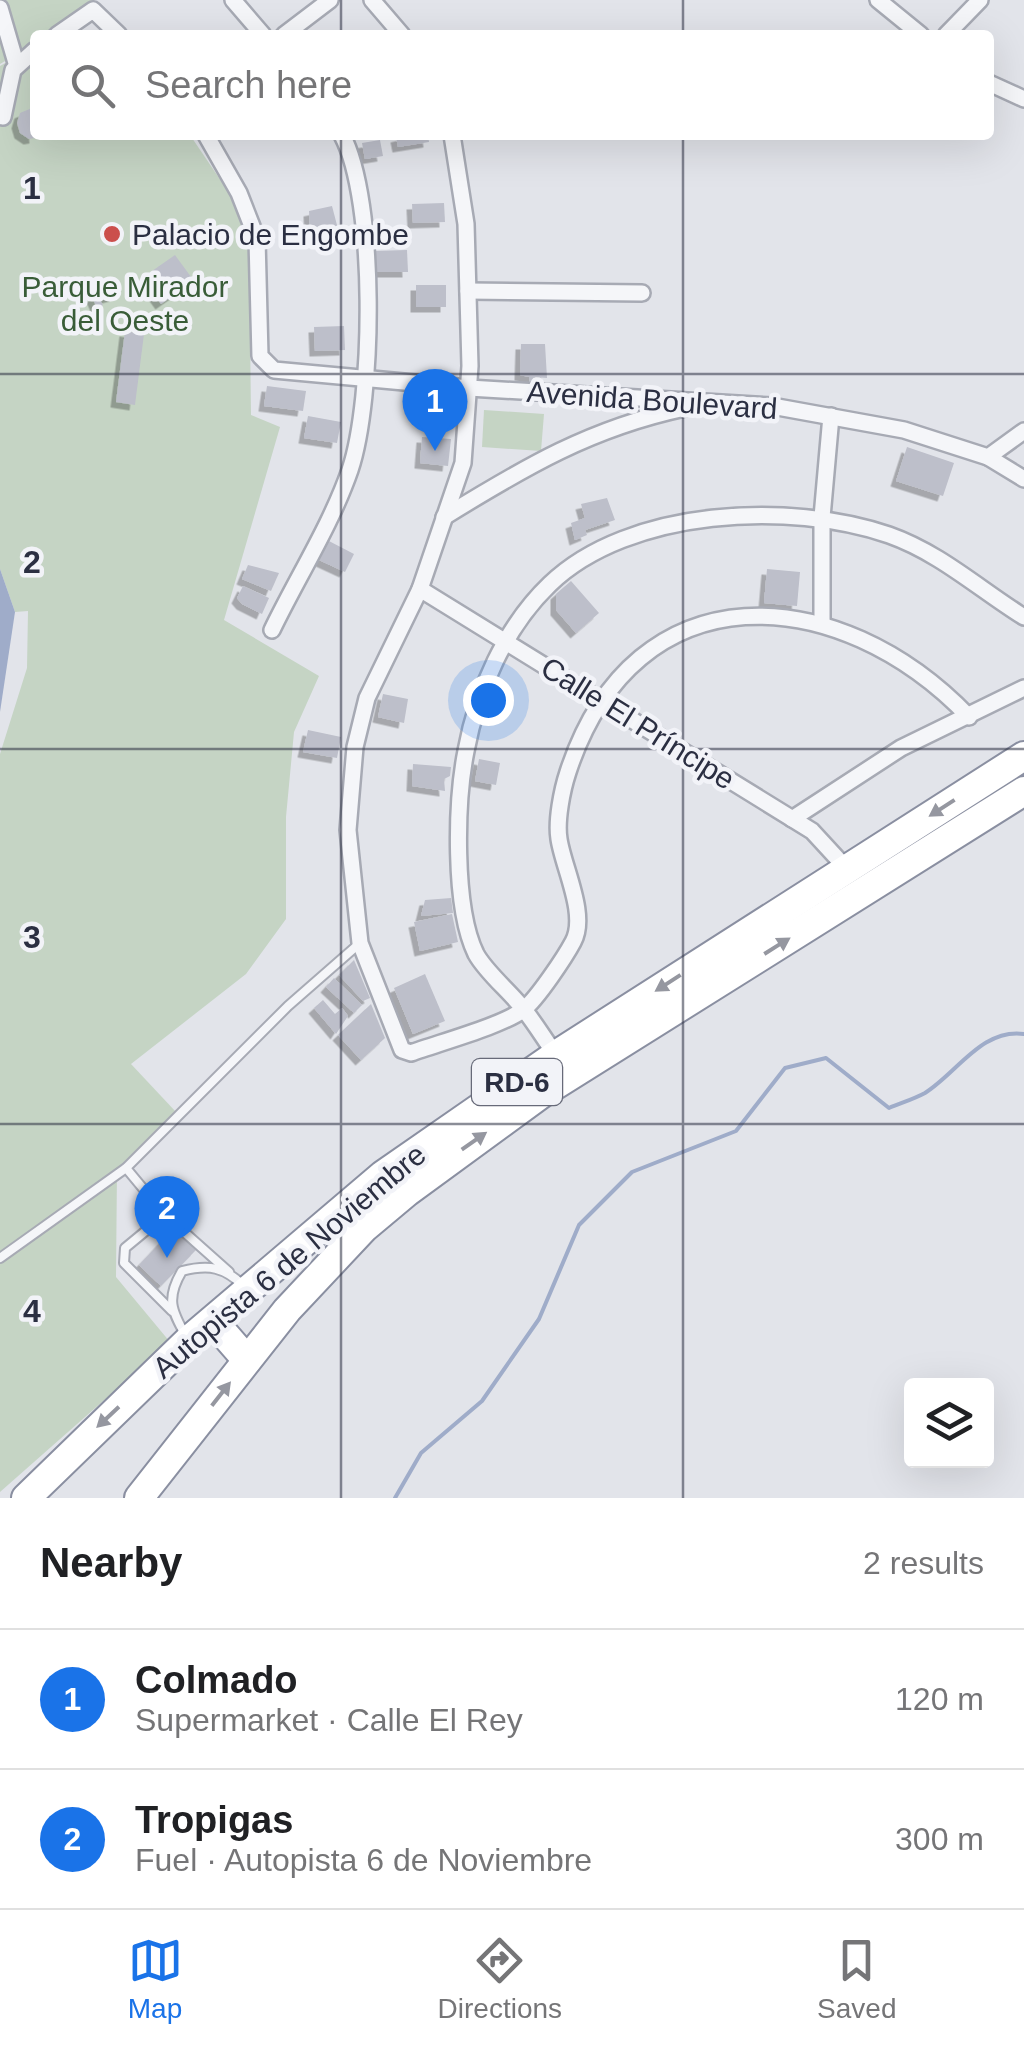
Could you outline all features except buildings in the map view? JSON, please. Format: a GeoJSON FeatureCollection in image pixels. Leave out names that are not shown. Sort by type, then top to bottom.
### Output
{"type":"FeatureCollection","features":[{"type":"Feature","properties":{"kind":"highway","name":"Autopista 6 de Noviembre"},"geometry":{"type":"LineString","coordinates":[[26,1498],[189,1340],[213,1322],[238,1280],[556,1056],[1024,756]]}},
{"type":"Feature","properties":{"kind":"highway","name":"Autopista 6 de Noviembre"},"geometry":{"type":"LineString","coordinates":[[139,1498],[247,1360],[364,1228],[459,1151],[541,1094],[1024,792]]}},
{"type":"Feature","properties":{"kind":"highway"},"geometry":{"type":"LineString","coordinates":[[213,1322],[247,1360]]}},
{"type":"Feature","properties":{"kind":"street"},"geometry":{"type":"LineString","coordinates":[[232,0],[258,30]]}},
{"type":"Feature","properties":{"kind":"street"},"geometry":{"type":"LineString","coordinates":[[291,30],[330,0]]}},
{"type":"Feature","properties":{"kind":"street"},"geometry":{"type":"LineString","coordinates":[[372,0],[398,30]]}},
{"type":"Feature","properties":{"kind":"street"},"geometry":{"type":"LineString","coordinates":[[878,0],[915,30]]}},
{"type":"Feature","properties":{"kind":"street"},"geometry":{"type":"LineString","coordinates":[[951,30],[980,0]]}},
{"type":"Feature","properties":{"kind":"street"},"geometry":{"type":"LineString","coordinates":[[0,8],[16,63],[3,117]]}},
{"type":"Feature","properties":{"kind":"street"},"geometry":{"type":"LineString","coordinates":[[64,30],[93,10],[114,30]]}},
{"type":"Feature","properties":{"kind":"street"},"geometry":{"type":"LineString","coordinates":[[16,63],[30,53]]}},
{"type":"Feature","properties":{"kind":"street"},"geometry":{"type":"LineString","coordinates":[[994,85],[1024,99]]}},
{"type":"Feature","properties":{"kind":"street","name":"Avenida Boulevard"},"geometry":{"type":"LineString","coordinates":[[209,140],[257,238],[260,356],[267,367],[469,388],[772,406],[904,430],[988,457],[1024,479]]}},
{"type":"Feature","properties":{"kind":"street"},"geometry":{"type":"LineString","coordinates":[[272,630],[350,469],[364,379],[363,238],[356,181],[344,140]]}},
{"type":"Feature","properties":{"kind":"street"},"geometry":{"type":"LineString","coordinates":[[453,140],[466,224],[469,388],[463,463],[420,589],[380,665],[355,748],[348,830],[360,943],[399,1046],[406,1052],[524,1010],[578,931],[558,834],[568,773],[601,698],[630,663],[664,636],[736,618],[822,623],[858,636],[910,665],[970,717]]}},
{"type":"Feature","properties":{"kind":"street"},"geometry":{"type":"LineString","coordinates":[[468,291],[642,293]]}},
{"type":"Feature","properties":{"kind":"street"},"geometry":{"type":"LineString","coordinates":[[444,517],[538,458],[634,418],[704,404]]}},
{"type":"Feature","properties":{"kind":"street"},"geometry":{"type":"LineString","coordinates":[[822,623],[822,518],[831,416]]}},
{"type":"Feature","properties":{"kind":"street"},"geometry":{"type":"LineString","coordinates":[[988,457],[1024,431]]}},
{"type":"Feature","properties":{"kind":"street"},"geometry":{"type":"LineString","coordinates":[[556,1056],[524,1010],[476,954],[458,851],[457,815],[468,740],[486,678],[549,584],[588,556],[624,541],[742,514],[822,518],[888,535],[940,558],[1024,617]]}},
{"type":"Feature","properties":{"kind":"street","name":"Calle El Príncipe"},"geometry":{"type":"LineString","coordinates":[[420,589],[812,831],[847,868]]}},
{"type":"Feature","properties":{"kind":"street"},"geometry":{"type":"LineString","coordinates":[[792,818],[901,748],[1024,688]]}},
{"type":"Feature","properties":{"kind":"lane"},"geometry":{"type":"LineString","coordinates":[[0,1258],[126,1168],[288,1006],[360,943]]}},
{"type":"Feature","properties":{"kind":"lane"},"geometry":{"type":"LineString","coordinates":[[126,1168],[165,1216],[238,1280]]}},
{"type":"Feature","properties":{"kind":"lane"},"geometry":{"type":"LineString","coordinates":[[165,1216],[125,1248],[124,1263],[172,1310],[189,1340]]}},
{"type":"Feature","properties":{"kind":"lane"},"geometry":{"type":"LineString","coordinates":[[172,1310],[170,1292],[182,1272],[206,1265],[238,1280]]}},
{"type":"Feature","properties":{"kind":"green space"},"geometry":{"type":"Polygon","coordinates":[[[0,0],[92,0],[93,10],[59,30],[30,30],[30,47],[0,64],[0,0]]]}},
{"type":"Feature","properties":{"kind":"green space","name":"Parque Mirador del Oeste"},"geometry":{"type":"Polygon","coordinates":[[[30,49],[30,140],[193,140],[232,197],[249,242],[251,415],[280,427],[224,620],[319,676],[294,732],[286,817],[286,919],[246,974],[131,1064],[176,1112],[117,1170],[116,1277],[170,1342],[0,1492],[0,754],[27,668],[28,611],[15,612],[0,569],[0,66],[30,49]]]}},
{"type":"Feature","properties":{"kind":"green space"},"geometry":{"type":"Polygon","coordinates":[[[484,410],[544,414],[541,451],[482,447],[484,410]]]}},
{"type":"Feature","properties":{"kind":"water"},"geometry":{"type":"Polygon","coordinates":[[[0,569],[15,612],[0,712],[0,569]]]}},
{"type":"Feature","properties":{"kind":"waterway"},"geometry":{"type":"LineString","coordinates":[[395,1498],[421,1453],[482,1401],[539,1319],[579,1225],[632,1172],[736,1131],[785,1068],[826,1058],[889,1108],[925,1093],[995,1038],[1024,1034]]}},
{"type":"Feature","properties":{"kind":"place","name":"Palacio de Engombe"},"geometry":{"type":"Point","coordinates":[112,234]}},
{"type":"Feature","properties":{"kind":"place","name":"Colmado"},"geometry":{"type":"Point","coordinates":[435,451]}},
{"type":"Feature","properties":{"kind":"place","name":"Tropigas"},"geometry":{"type":"Point","coordinates":[167,1258]}}]}
